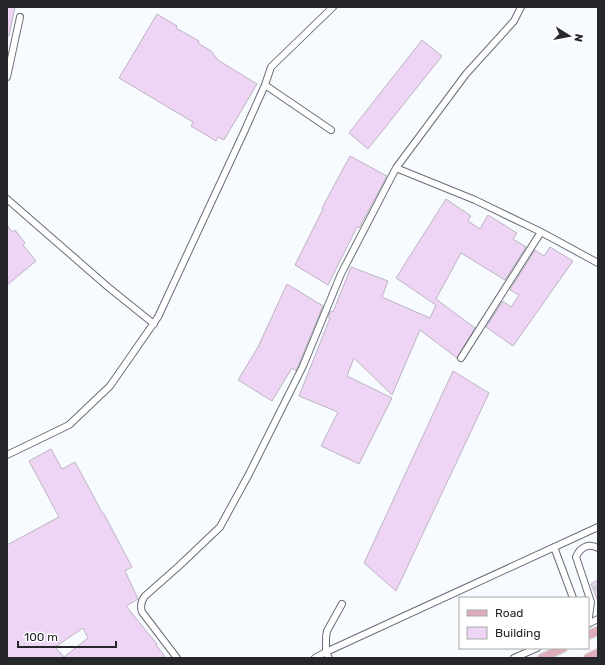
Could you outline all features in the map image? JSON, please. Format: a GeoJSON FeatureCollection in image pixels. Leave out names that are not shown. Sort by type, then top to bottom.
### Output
{"type":"FeatureCollection","features":[{"type":"Feature","properties":{"kind":"main road"},"geometry":{"type":"LineString","coordinates":[[589,636],[598,631]]}},
{"type":"Feature","properties":{"kind":"main road"},"geometry":{"type":"LineString","coordinates":[[542,658],[561,649]]}},
{"type":"Feature","properties":{"kind":"main road"},"geometry":{"type":"LineString","coordinates":[[588,658],[598,653]]}},
{"type":"Feature","properties":{"kind":"street"},"geometry":{"type":"LineString","coordinates":[[7,455],[69,425],[110,386],[158,317],[244,132],[265,85],[271,67],[333,7]]}},
{"type":"Feature","properties":{"kind":"street"},"geometry":{"type":"LineString","coordinates":[[177,658],[142,612],[142,601],[145,596],[220,527],[249,474],[303,366],[340,274],[396,168],[466,74],[514,21],[521,7]]}},
{"type":"Feature","properties":{"kind":"street"},"geometry":{"type":"LineString","coordinates":[[7,77],[20,17]]}},
{"type":"Feature","properties":{"kind":"street"},"geometry":{"type":"LineString","coordinates":[[265,85],[331,130]]}},
{"type":"Feature","properties":{"kind":"street"},"geometry":{"type":"LineString","coordinates":[[396,168],[475,200],[541,232],[598,263]]}},
{"type":"Feature","properties":{"kind":"street"},"geometry":{"type":"LineString","coordinates":[[7,199],[108,287],[154,324]]}},
{"type":"Feature","properties":{"kind":"street"},"geometry":{"type":"LineString","coordinates":[[461,358],[541,232]]}},
{"type":"Feature","properties":{"kind":"street"},"geometry":{"type":"LineString","coordinates":[[315,658],[329,656],[598,527]]}},
{"type":"Feature","properties":{"kind":"street"},"geometry":{"type":"LineString","coordinates":[[589,617],[591,602],[590,590],[576,557],[579,551],[584,547],[591,546],[598,548]]}},
{"type":"Feature","properties":{"kind":"street"},"geometry":{"type":"LineString","coordinates":[[554,547],[573,597]]}},
{"type":"Feature","properties":{"kind":"street"},"geometry":{"type":"LineString","coordinates":[[329,656],[326,637],[342,604]]}},
{"type":"Feature","properties":{"kind":"street"},"geometry":{"type":"LineString","coordinates":[[589,624],[598,619]]}},
{"type":"Feature","properties":{"kind":"street"},"geometry":{"type":"LineString","coordinates":[[514,658],[535,649]]}},
{"type":"Feature","properties":{"kind":"building"},"geometry":{"type":"Polygon","coordinates":[[[7,7],[15,7],[9,36],[7,36],[7,7]]]}},
{"type":"Feature","properties":{"kind":"building"},"geometry":{"type":"Polygon","coordinates":[[[157,14],[177,26],[176,28],[199,41],[198,43],[211,51],[218,60],[257,84],[224,140],[218,137],[216,141],[191,126],[193,122],[119,78],[157,14]]]}},
{"type":"Feature","properties":{"kind":"building"},"geometry":{"type":"Polygon","coordinates":[[[422,40],[442,56],[368,149],[349,133],[422,40]]]}},
{"type":"Feature","properties":{"kind":"building"},"geometry":{"type":"Polygon","coordinates":[[[350,156],[387,176],[359,228],[357,227],[328,285],[295,265],[323,209],[322,208],[350,156]]]}},
{"type":"Feature","properties":{"kind":"building"},"geometry":{"type":"Polygon","coordinates":[[[446,199],[471,216],[468,221],[480,229],[488,215],[517,233],[513,239],[526,247],[505,280],[461,253],[436,299],[475,328],[457,358],[420,330],[392,395],[354,358],[347,376],[392,398],[359,464],[321,446],[338,412],[299,396],[330,318],[328,317],[331,311],[333,312],[351,267],[388,281],[382,297],[430,318],[436,305],[396,278],[446,199]]]}},
{"type":"Feature","properties":{"kind":"building"},"geometry":{"type":"Polygon","coordinates":[[[7,225],[12,232],[15,230],[25,243],[23,245],[36,261],[7,285],[7,225]]]}},
{"type":"Feature","properties":{"kind":"building"},"geometry":{"type":"Polygon","coordinates":[[[550,247],[573,261],[513,346],[486,327],[503,301],[511,307],[519,295],[510,290],[535,250],[544,256],[550,247]]]}},
{"type":"Feature","properties":{"kind":"building"},"geometry":{"type":"Polygon","coordinates":[[[287,284],[323,306],[296,371],[292,368],[272,401],[238,380],[258,347],[287,284]]]}},
{"type":"Feature","properties":{"kind":"building"},"geometry":{"type":"Polygon","coordinates":[[[453,371],[489,393],[396,591],[364,563],[453,371]]]}},
{"type":"Feature","properties":{"kind":"building"},"geometry":{"type":"Polygon","coordinates":[[[51,449],[62,469],[75,462],[132,567],[125,571],[138,599],[126,606],[157,644],[156,645],[166,658],[7,658],[7,545],[59,517],[29,461],[51,449]],[[83,628],[55,647],[64,657],[88,638],[83,628]]]}},
{"type":"Feature","properties":{"kind":"building"},"geometry":{"type":"Polygon","coordinates":[[[598,580],[598,601],[591,584],[598,580]]]}},
{"type":"Feature","properties":{"kind":"tunnel"},"geometry":{"type":"LineString","coordinates":[[593,589],[598,587]]}}]}
